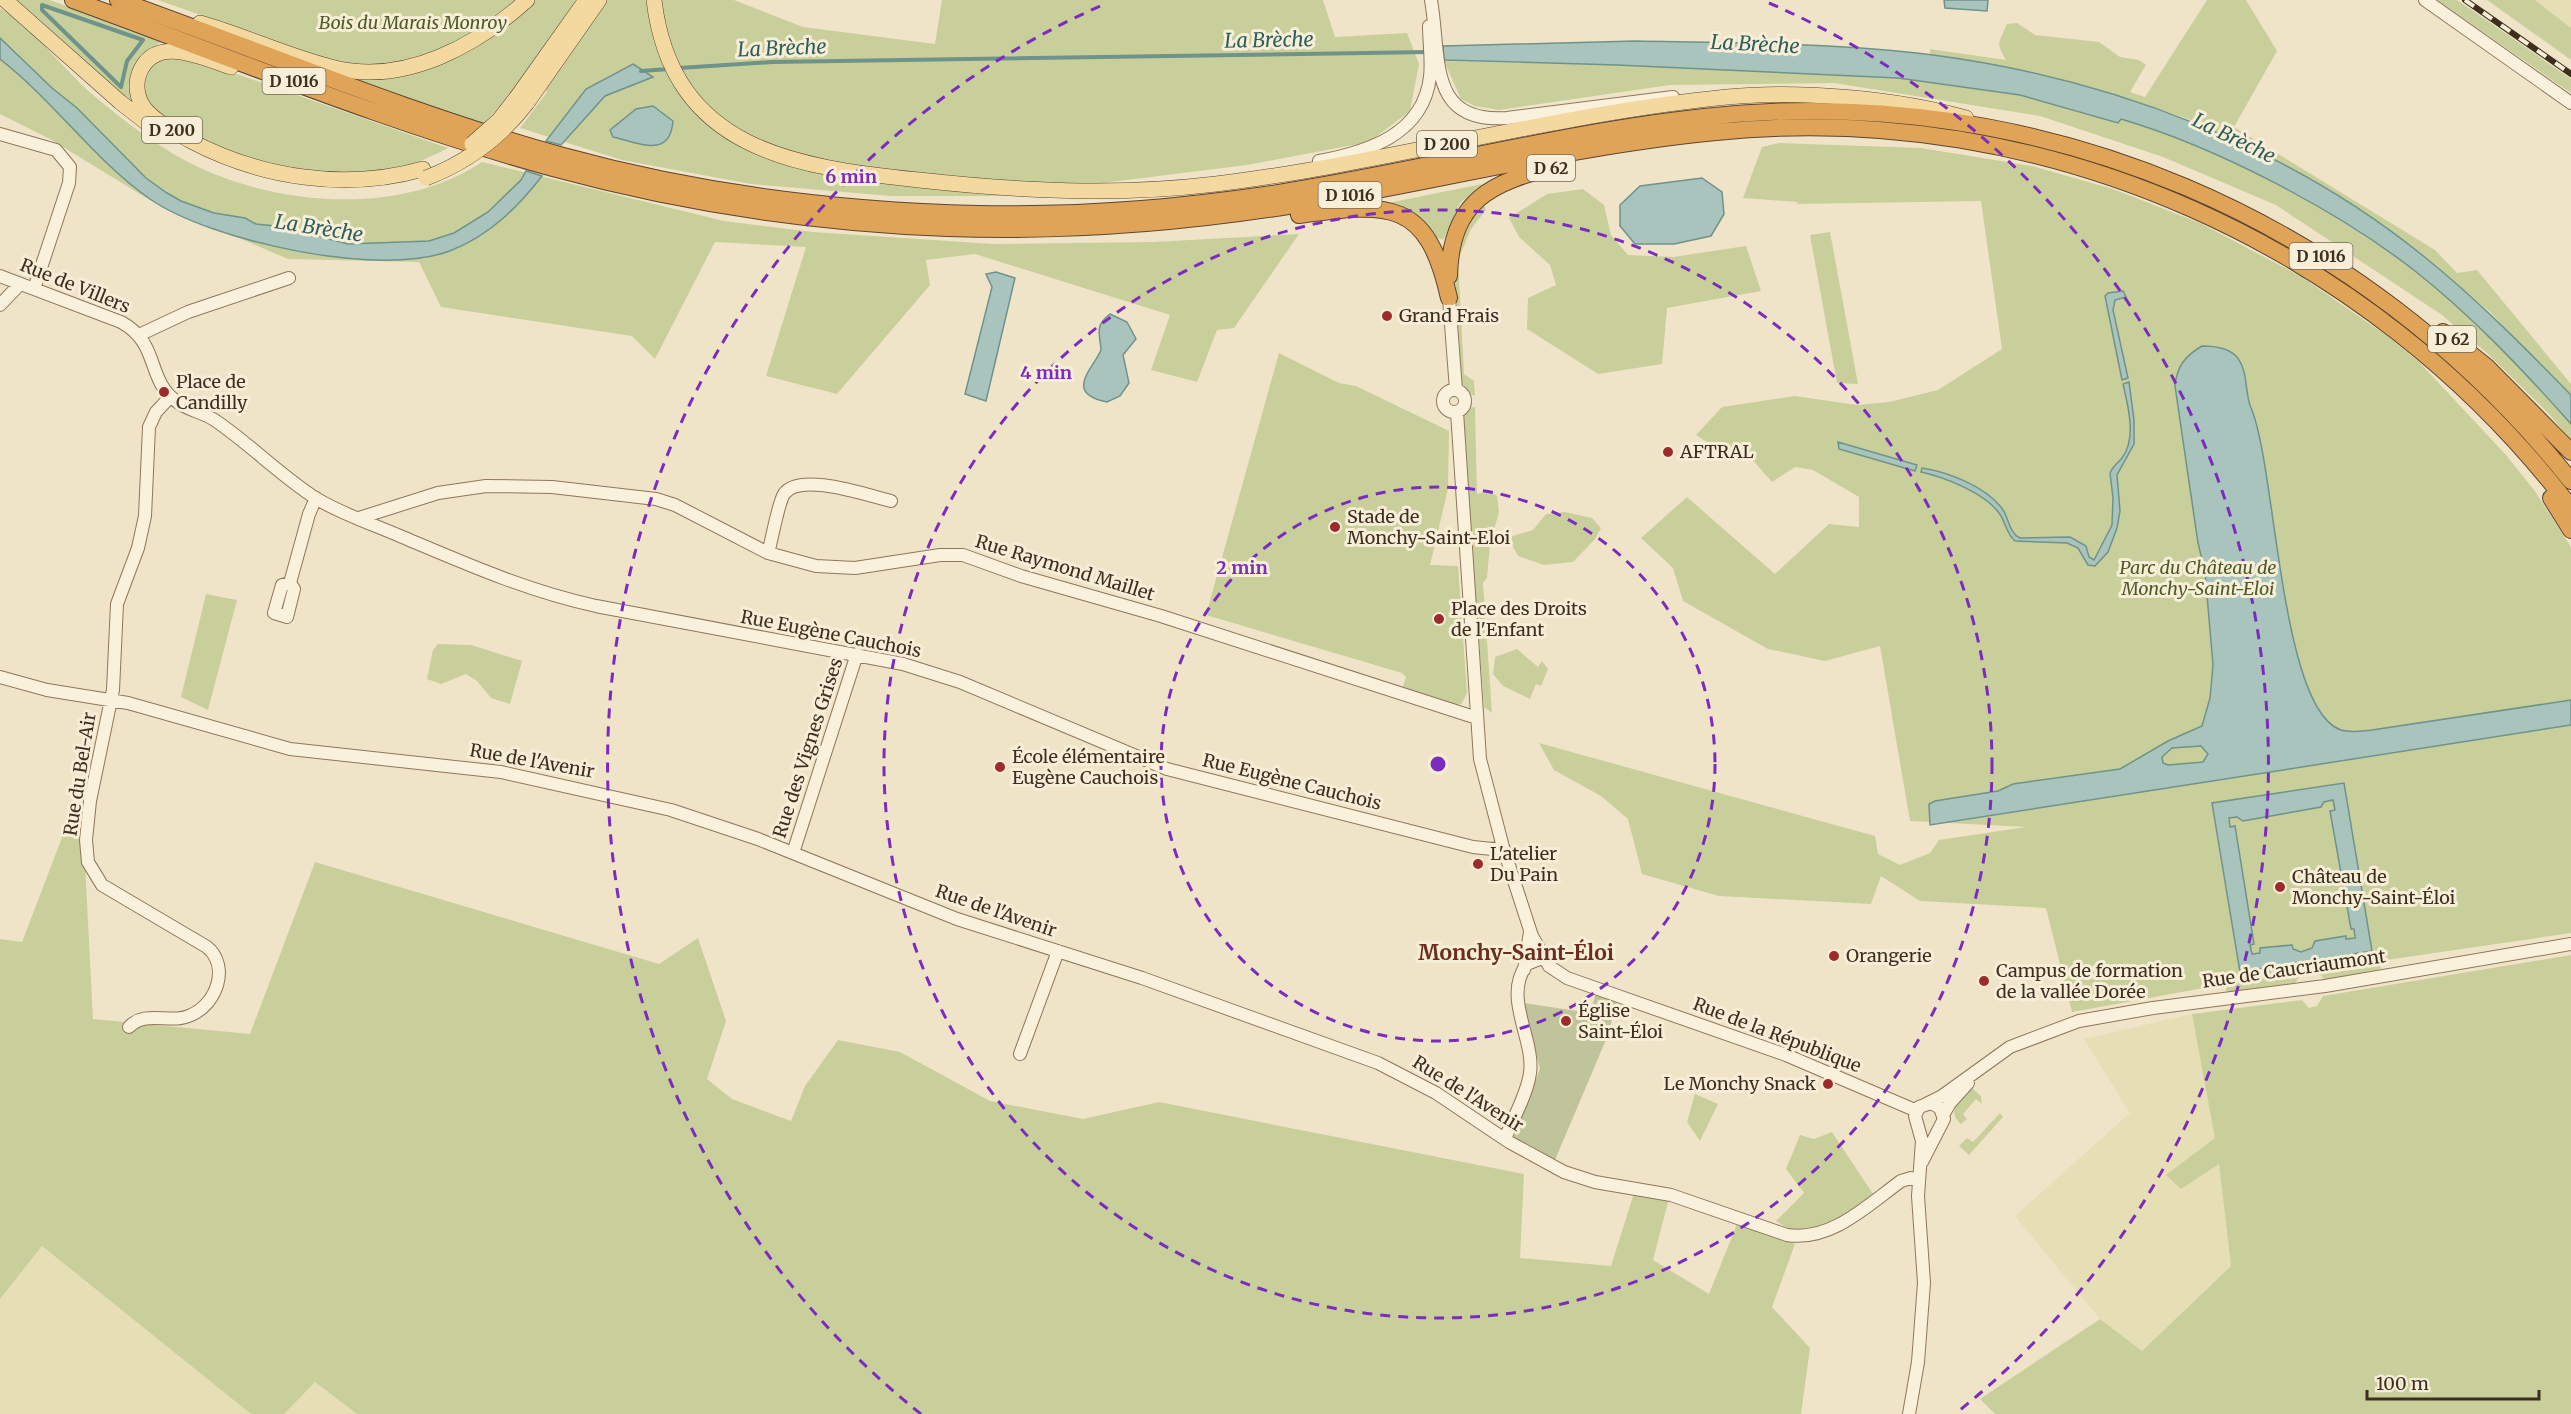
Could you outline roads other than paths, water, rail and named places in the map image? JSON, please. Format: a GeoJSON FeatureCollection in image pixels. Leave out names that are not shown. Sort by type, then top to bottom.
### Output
{"type":"FeatureCollection","features":[{"type":"Feature","properties":{"kind":"highway","name":"D 1016"},"geometry":{"type":"LineString","coordinates":[[73,0],[313,87],[521,151],[696,201],[838,220],[950,228],[1089,227],[1177,220],[1274,208],[1618,145],[1735,130],[1849,128],[1931,135],[2033,154],[2133,184],[2234,227],[2325,279],[2406,337],[2496,418],[2571,508]]}},
{"type":"Feature","properties":{"kind":"highway","name":"D 1016"},"geometry":{"type":"LineString","coordinates":[[124,2],[385,98],[521,151]]}},
{"type":"Feature","properties":{"kind":"highway","name":"D 1016"},"geometry":{"type":"LineString","coordinates":[[563,163],[785,200],[918,212],[1041,214],[1175,206],[1265,195],[1638,126],[1750,112],[1816,111],[1887,114],[2010,132],[2084,150],[2160,176],[2236,209],[2314,252],[2400,311],[2459,360],[2517,417],[2571,481]]}},
{"type":"Feature","properties":{"kind":"highway","name":"D 62"},"geometry":{"type":"LineString","coordinates":[[1449,298],[1451,245],[1456,230],[1476,202],[1497,185],[1558,166],[1735,130]]}},
{"type":"Feature","properties":{"kind":"highway","name":"D 62"},"geometry":{"type":"LineString","coordinates":[[1089,227],[1232,222],[1348,209],[1381,210],[1408,219],[1426,234],[1438,257],[1449,298]]}},
{"type":"Feature","properties":{"kind":"highway","name":"D 62"},"geometry":{"type":"LineString","coordinates":[[2314,252],[2372,280],[2440,330],[2487,367],[2571,452]]}},
{"type":"Feature","properties":{"kind":"highway"},"geometry":{"type":"LineString","coordinates":[[2496,418],[2571,530]]}},
{"type":"Feature","properties":{"kind":"main road","name":"D 200"},"geometry":{"type":"LineString","coordinates":[[5,0],[141,119],[178,143],[214,161],[271,180],[315,187],[379,187],[425,173],[479,138],[522,100],[599,0]]}},
{"type":"Feature","properties":{"kind":"main road"},"geometry":{"type":"LineString","coordinates":[[124,2],[231,32],[337,68],[365,72],[405,67],[455,51],[494,27],[527,0]]}},
{"type":"Feature","properties":{"kind":"main road","name":"D 200"},"geometry":{"type":"LineString","coordinates":[[522,100],[586,0]]}},
{"type":"Feature","properties":{"kind":"main road","name":"D 200"},"geometry":{"type":"LineString","coordinates":[[654,0],[663,46],[683,86],[710,117],[745,142],[780,157],[829,170],[1044,192],[1111,192],[1197,186],[1348,163],[1651,106],[1714,98],[1776,94],[1839,98],[1935,110],[2010,132]]}},
{"type":"Feature","properties":{"kind":"main road","name":"D 200"},"geometry":{"type":"LineString","coordinates":[[313,87],[255,75],[174,51],[157,54],[147,61],[137,84],[142,105],[154,118],[194,142],[248,165],[294,175],[341,180],[425,173]]}},
{"type":"Feature","properties":{"kind":"street"},"geometry":{"type":"LineString","coordinates":[[1431,0],[1435,66],[1452,101],[1461,111],[1478,117],[1508,118],[1655,98],[1714,98]]}},
{"type":"Feature","properties":{"kind":"street"},"geometry":{"type":"LineString","coordinates":[[2425,0],[2571,103]]}},
{"type":"Feature","properties":{"kind":"street"},"geometry":{"type":"LineString","coordinates":[[1197,186],[1353,154],[1383,143],[1402,129],[1414,116],[1435,66]]}},
{"type":"Feature","properties":{"kind":"street"},"geometry":{"type":"LineString","coordinates":[[0,134],[56,150],[70,167],[69,183],[34,289]]}},
{"type":"Feature","properties":{"kind":"street","name":"Rue de Villers"},"geometry":{"type":"LineString","coordinates":[[0,276],[121,322],[140,335],[161,385],[170,396]]}},
{"type":"Feature","properties":{"kind":"street"},"geometry":{"type":"LineString","coordinates":[[140,335],[188,312],[289,278]]}},
{"type":"Feature","properties":{"kind":"street"},"geometry":{"type":"LineString","coordinates":[[0,305],[20,284]]}},
{"type":"Feature","properties":{"kind":"street","name":"Rue de la République"},"geometry":{"type":"LineString","coordinates":[[1449,298],[1456,390],[1446,393],[1443,403],[1447,410],[1457,412],[1482,767],[1503,847],[1530,930],[1542,958],[1552,969],[1567,978],[1786,1055],[1921,1107]]}},
{"type":"Feature","properties":{"kind":"street","name":"Rue Eugène Cauchois"},"geometry":{"type":"LineString","coordinates":[[170,396],[186,407],[210,417],[316,498],[483,571],[554,596],[796,646],[857,654],[950,679],[1131,756],[1192,777],[1336,810],[1473,847],[1492,849],[1503,847]]}},
{"type":"Feature","properties":{"kind":"street","name":"Rue du Bel-Air"},"geometry":{"type":"LineString","coordinates":[[129,1027],[144,1018],[178,1018],[196,1013],[215,988],[220,964],[216,955],[207,947],[108,890],[91,869],[86,848],[89,811],[111,700],[117,604],[138,548],[147,508],[148,434],[153,417],[170,396]]}},
{"type":"Feature","properties":{"kind":"street"},"geometry":{"type":"LineString","coordinates":[[768,553],[784,494],[796,485],[815,483],[891,501]]}},
{"type":"Feature","properties":{"kind":"street","name":"Rue Raymond Maillet"},"geometry":{"type":"LineString","coordinates":[[359,518],[391,506],[457,489],[510,485],[552,487],[663,501],[768,553],[816,566],[838,568],[869,566],[940,555],[963,555],[1021,576],[1161,616],[1477,718]]}},
{"type":"Feature","properties":{"kind":"street"},"geometry":{"type":"LineString","coordinates":[[290,583],[309,514],[316,498]]}},
{"type":"Feature","properties":{"kind":"street","name":"Rue des Vignes Grises"},"geometry":{"type":"LineString","coordinates":[[792,853],[857,654]]}},
{"type":"Feature","properties":{"kind":"street","name":"Rue de l'Avenir"},"geometry":{"type":"LineString","coordinates":[[0,677],[47,690],[111,700],[290,749],[495,771],[592,790],[671,810],[792,853],[945,914],[1142,978],[1378,1063],[1436,1093],[1552,1167],[1580,1178],[1671,1195],[1777,1233],[1798,1237],[1830,1230],[1901,1181],[1911,1178],[1919,1180]]}},
{"type":"Feature","properties":{"kind":"street"},"geometry":{"type":"LineString","coordinates":[[1505,1139],[1530,1071],[1517,1005],[1530,930]]}},
{"type":"Feature","properties":{"kind":"street","name":"Rue de Caucriaumont"},"geometry":{"type":"LineString","coordinates":[[1994,1056],[2044,1032],[2117,1013],[2325,986],[2424,967],[2571,945]]}},
{"type":"Feature","properties":{"kind":"street"},"geometry":{"type":"LineString","coordinates":[[1020,1054],[1058,951]]}},
{"type":"Feature","properties":{"kind":"street"},"geometry":{"type":"LineString","coordinates":[[1524,970],[1531,962],[1542,958]]}},
{"type":"Feature","properties":{"kind":"street"},"geometry":{"type":"LineString","coordinates":[[1908,1414],[1918,1362],[1924,1283],[1919,1180],[1922,1162],[1919,1127],[1915,1118],[1921,1107],[1942,1096],[1994,1056]]}},
{"type":"Feature","properties":{"kind":"street"},"geometry":{"type":"LineString","coordinates":[[1922,1162],[1943,1115],[1953,1100],[1994,1056]]}},
{"type":"Feature","properties":{"kind":"street"},"geometry":{"type":"LineString","coordinates":[[1921,1107],[1936,1105],[1943,1115]]}},
{"type":"Feature","properties":{"kind":"street"},"geometry":{"type":"LineString","coordinates":[[1919,1127],[1928,1132],[1939,1128]]}},
{"type":"Feature","properties":{"kind":"water"},"geometry":{"type":"Polygon","coordinates":[[[1944,0],[1988,0],[1987,11],[1945,8],[1944,0]]]}},
{"type":"Feature","properties":{"kind":"water","name":"La Brèche"},"geometry":{"type":"Polygon","coordinates":[[[0,38],[52,88],[77,108],[146,178],[181,201],[214,213],[245,218],[256,224],[285,227],[348,244],[429,241],[454,233],[488,212],[521,180],[526,171],[542,176],[523,199],[491,228],[466,244],[422,258],[384,260],[342,258],[254,241],[213,229],[177,214],[150,199],[130,184],[92,149],[20,75],[0,59],[0,38]]]}},
{"type":"Feature","properties":{"kind":"water","name":"La Brèche"},"geometry":{"type":"Polygon","coordinates":[[[1635,41],[1822,46],[1933,55],[1999,66],[2065,81],[2130,100],[2194,123],[2256,150],[2316,182],[2373,218],[2427,259],[2519,342],[2571,395],[2571,424],[2477,325],[2436,288],[2384,248],[2313,203],[2235,163],[2158,131],[2121,119],[2118,123],[2020,95],[1898,78],[1617,65],[1444,60],[1443,46],[1635,41]]]}},
{"type":"Feature","properties":{"kind":"water"},"geometry":{"type":"Polygon","coordinates":[[[633,64],[653,77],[605,96],[561,145],[546,141],[586,89],[633,64]]]}},
{"type":"Feature","properties":{"kind":"water"},"geometry":{"type":"Polygon","coordinates":[[[653,106],[673,121],[671,133],[666,140],[652,146],[613,137],[610,130],[636,109],[653,106]]]}},
{"type":"Feature","properties":{"kind":"water"},"geometry":{"type":"Polygon","coordinates":[[[1702,178],[1722,192],[1724,214],[1711,236],[1674,244],[1635,244],[1620,226],[1620,205],[1640,186],[1702,178]]]}},
{"type":"Feature","properties":{"kind":"water"},"geometry":{"type":"Polygon","coordinates":[[[996,272],[1015,278],[986,401],[965,394],[992,287],[986,274],[996,272]]]}},
{"type":"Feature","properties":{"kind":"water"},"geometry":{"type":"Polygon","coordinates":[[[2123,291],[2126,297],[2115,300],[2113,310],[2128,378],[2122,380],[2105,296],[2108,293],[2123,291]]]}},
{"type":"Feature","properties":{"kind":"water"},"geometry":{"type":"Polygon","coordinates":[[[1110,314],[1127,322],[1136,339],[1123,355],[1129,383],[1120,396],[1107,402],[1086,393],[1084,380],[1101,350],[1100,326],[1110,314]]]}},
{"type":"Feature","properties":{"kind":"water"},"geometry":{"type":"Polygon","coordinates":[[[2202,346],[2225,349],[2236,356],[2243,368],[2249,402],[2260,437],[2292,634],[2305,679],[2321,713],[2341,730],[2356,732],[2571,700],[2571,725],[1930,825],[1929,804],[1935,801],[1998,791],[2013,784],[2120,769],[2168,741],[2202,726],[2210,698],[2213,665],[2205,572],[2198,543],[2175,386],[2180,367],[2202,346]],[[2201,746],[2172,748],[2162,757],[2163,763],[2168,765],[2203,762],[2208,754],[2201,746]]]}},
{"type":"Feature","properties":{"kind":"water"},"geometry":{"type":"Polygon","coordinates":[[[2129,382],[2134,420],[2134,444],[2117,475],[2120,511],[2117,528],[2108,552],[2095,566],[2088,565],[2078,548],[2067,543],[2015,541],[1999,513],[1984,499],[1952,482],[1921,472],[1922,468],[1943,473],[1975,486],[1994,499],[2001,507],[2013,532],[2020,538],[2070,537],[2086,546],[2089,557],[2094,560],[2112,525],[2113,498],[2110,473],[2127,450],[2129,441],[2130,422],[2123,384],[2129,382]]]}},
{"type":"Feature","properties":{"kind":"water"},"geometry":{"type":"Polygon","coordinates":[[[1838,442],[1917,465],[1915,471],[1839,449],[1838,442]]]}},
{"type":"Feature","properties":{"kind":"water"},"geometry":{"type":"Polygon","coordinates":[[[2344,783],[2372,951],[2240,972],[2212,803],[2344,783]],[[2333,800],[2324,802],[2321,807],[2243,821],[2237,817],[2229,818],[2230,827],[2235,826],[2254,944],[2250,945],[2252,954],[2260,953],[2260,948],[2292,945],[2293,949],[2301,952],[2312,948],[2315,941],[2346,936],[2346,939],[2355,938],[2354,929],[2351,929],[2330,811],[2335,810],[2333,800]]]}},
{"type":"Feature","properties":{"kind":"waterway"},"geometry":{"type":"LineString","coordinates":[[42,5],[143,40],[127,61],[121,87],[42,10],[42,5]]}},
{"type":"Feature","properties":{"kind":"waterway","name":"La Brèche"},"geometry":{"type":"LineString","coordinates":[[679,68],[772,62],[1428,52]]}},
{"type":"Feature","properties":{"kind":"waterway","name":"La Brèche"},"geometry":{"type":"LineString","coordinates":[[641,71],[669,69]]}},
{"type":"Feature","properties":{"kind":"railway"},"geometry":{"type":"LineString","coordinates":[[2465,0],[2571,74]]}},
{"type":"Feature","properties":{"kind":"place","name":"Grand Frais"},"geometry":{"type":"Point","coordinates":[1387,316]}},
{"type":"Feature","properties":{"kind":"place","name":"Place de Candilly"},"geometry":{"type":"Point","coordinates":[164,392]}},
{"type":"Feature","properties":{"kind":"place","name":"AFTRAL"},"geometry":{"type":"Point","coordinates":[1668,452]}},
{"type":"Feature","properties":{"kind":"place","name":"Stade de Monchy-Saint-Eloi"},"geometry":{"type":"Point","coordinates":[1335,527]}},
{"type":"Feature","properties":{"kind":"place","name":"Place des Droits de l'Enfant"},"geometry":{"type":"Point","coordinates":[1439,619]}},
{"type":"Feature","properties":{"kind":"place","name":"École élémentaire Eugène Cauchois"},"geometry":{"type":"Point","coordinates":[1000,767]}},
{"type":"Feature","properties":{"kind":"place","name":"L'atelier Du Pain"},"geometry":{"type":"Point","coordinates":[1478,864]}},
{"type":"Feature","properties":{"kind":"place","name":"Château de Monchy-Saint-Éloi"},"geometry":{"type":"Point","coordinates":[2280,887]}},
{"type":"Feature","properties":{"kind":"place","name":"Orangerie"},"geometry":{"type":"Point","coordinates":[1834,956]}},
{"type":"Feature","properties":{"kind":"place","name":"Campus de formation de la vallée Dorée"},"geometry":{"type":"Point","coordinates":[1984,981]}},
{"type":"Feature","properties":{"kind":"place","name":"Église Saint-Éloi"},"geometry":{"type":"Point","coordinates":[1566,1021]}},
{"type":"Feature","properties":{"kind":"place","name":"Le Monchy Snack"},"geometry":{"type":"Point","coordinates":[1828,1084]}},
{"type":"Feature","properties":{"kind":"district","name":"Monchy-Saint-Éloi"},"geometry":{"type":"Point","coordinates":[1516,953]}},
{"type":"Feature","properties":{"kind":"park label","name":"Bois du Marais Monroy"},"geometry":{"type":"Point","coordinates":[413,23]}},
{"type":"Feature","properties":{"kind":"park label","name":"Parc du Château de Monchy-Saint-Eloi"},"geometry":{"type":"Point","coordinates":[2198,578]}}]}
